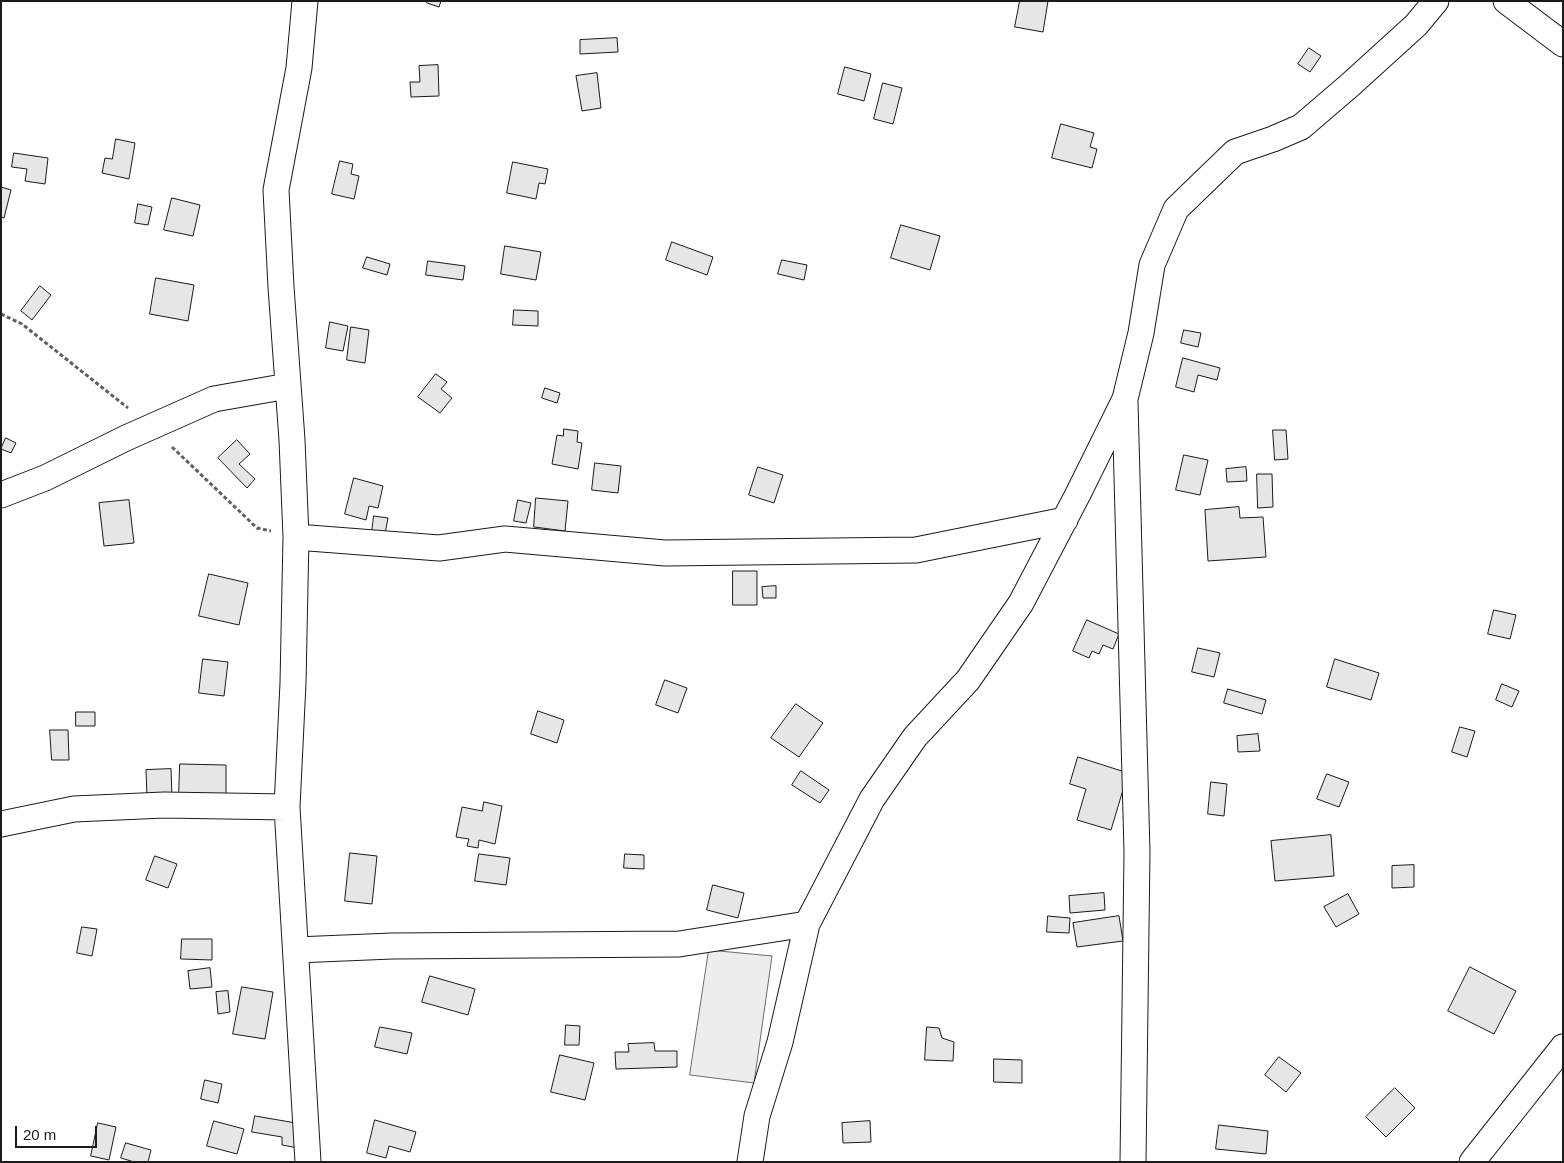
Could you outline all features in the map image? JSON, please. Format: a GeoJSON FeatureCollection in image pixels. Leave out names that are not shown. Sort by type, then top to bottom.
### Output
{"type":"FeatureCollection","features":[{"type":"Feature","properties":{"kind":"street"},"geometry":{"type":"LineString","coordinates":[[305,1],[299,68],[276,190],[296,537],[293,683],[287,807],[308,1162]]}},
{"type":"Feature","properties":{"kind":"street"},"geometry":{"type":"LineString","coordinates":[[750,1162],[757,1116],[780,1042],[807,924],[872,799],[915,737],[968,680],[995,642],[1021,603],[1065,520],[1125,399],[1142,333],[1152,265],[1176,209],[1235,152],[1274,139],[1300,127],[1416,25],[1436,1]]}},
{"type":"Feature","properties":{"kind":"street"},"geometry":{"type":"LineString","coordinates":[[1506,1],[1563,44]]}},
{"type":"Feature","properties":{"kind":"street"},"geometry":{"type":"LineString","coordinates":[[1,495],[45,478],[126,438],[214,399],[288,386]]}},
{"type":"Feature","properties":{"kind":"street"},"geometry":{"type":"LineString","coordinates":[[1125,399],[1136,852],[1133,1162]]}},
{"type":"Feature","properties":{"kind":"street"},"geometry":{"type":"LineString","coordinates":[[296,537],[439,548],[505,539],[665,553],[916,550],[1065,520]]}},
{"type":"Feature","properties":{"kind":"street"},"geometry":{"type":"LineString","coordinates":[[1,824],[74,809],[164,805],[287,807]]}},
{"type":"Feature","properties":{"kind":"street"},"geometry":{"type":"LineString","coordinates":[[296,950],[392,946],[679,944],[807,924]]}},
{"type":"Feature","properties":{"kind":"street"},"geometry":{"type":"LineString","coordinates":[[1472,1162],[1563,1047]]}},
{"type":"Feature","properties":{"kind":"shaded area"},"geometry":{"type":"Polygon","coordinates":[[[709,950],[772,956],[754,1083],[690,1075],[709,950]]]}},
{"type":"Feature","properties":{"kind":"building"},"geometry":{"type":"Polygon","coordinates":[[[427,1],[441,1],[439,7],[427,3],[427,1]]]}},
{"type":"Feature","properties":{"kind":"building"},"geometry":{"type":"Polygon","coordinates":[[[1020,1],[1048,1],[1043,32],[1015,27],[1020,1]]]}},
{"type":"Feature","properties":{"kind":"building"},"geometry":{"type":"Polygon","coordinates":[[[617,38],[618,52],[580,54],[580,40],[617,38]]]}},
{"type":"Feature","properties":{"kind":"building"},"geometry":{"type":"Polygon","coordinates":[[[1309,48],[1321,56],[1310,72],[1298,64],[1309,48]]]}},
{"type":"Feature","properties":{"kind":"building"},"geometry":{"type":"Polygon","coordinates":[[[438,65],[439,96],[411,97],[410,82],[420,82],[419,66],[438,65]]]}},
{"type":"Feature","properties":{"kind":"building"},"geometry":{"type":"Polygon","coordinates":[[[845,67],[871,74],[864,101],[838,94],[845,67]]]}},
{"type":"Feature","properties":{"kind":"building"},"geometry":{"type":"Polygon","coordinates":[[[597,73],[601,108],[582,111],[576,76],[597,73]]]}},
{"type":"Feature","properties":{"kind":"building"},"geometry":{"type":"Polygon","coordinates":[[[883,83],[902,88],[893,124],[874,119],[883,83]]]}},
{"type":"Feature","properties":{"kind":"building"},"geometry":{"type":"Polygon","coordinates":[[[1061,124],[1094,133],[1090,147],[1097,149],[1092,168],[1052,158],[1061,124]]]}},
{"type":"Feature","properties":{"kind":"building"},"geometry":{"type":"Polygon","coordinates":[[[116,139],[135,143],[129,179],[102,173],[105,158],[112,159],[116,139]]]}},
{"type":"Feature","properties":{"kind":"building"},"geometry":{"type":"Polygon","coordinates":[[[14,153],[48,158],[45,184],[25,181],[27,169],[12,167],[14,153]]]}},
{"type":"Feature","properties":{"kind":"building"},"geometry":{"type":"Polygon","coordinates":[[[340,161],[353,164],[351,174],[359,176],[354,199],[332,194],[340,161]]]}},
{"type":"Feature","properties":{"kind":"building"},"geometry":{"type":"Polygon","coordinates":[[[513,162],[548,169],[545,184],[539,183],[536,199],[507,193],[513,162]]]}},
{"type":"Feature","properties":{"kind":"building"},"geometry":{"type":"Polygon","coordinates":[[[1,187],[11,190],[4,218],[1,217],[1,187]]]}},
{"type":"Feature","properties":{"kind":"building"},"geometry":{"type":"Polygon","coordinates":[[[172,198],[200,205],[193,236],[164,230],[172,198]]]}},
{"type":"Feature","properties":{"kind":"building"},"geometry":{"type":"Polygon","coordinates":[[[138,204],[152,207],[148,225],[135,223],[138,204]]]}},
{"type":"Feature","properties":{"kind":"building"},"geometry":{"type":"Polygon","coordinates":[[[901,225],[940,236],[930,270],[891,258],[901,225]]]}},
{"type":"Feature","properties":{"kind":"building"},"geometry":{"type":"Polygon","coordinates":[[[672,242],[713,257],[707,275],[666,260],[672,242]]]}},
{"type":"Feature","properties":{"kind":"building"},"geometry":{"type":"Polygon","coordinates":[[[505,246],[541,252],[536,280],[501,274],[505,246]]]}},
{"type":"Feature","properties":{"kind":"building"},"geometry":{"type":"Polygon","coordinates":[[[367,257],[390,264],[387,275],[363,268],[367,257]]]}},
{"type":"Feature","properties":{"kind":"building"},"geometry":{"type":"Polygon","coordinates":[[[782,260],[807,265],[804,280],[778,274],[782,260]]]}},
{"type":"Feature","properties":{"kind":"building"},"geometry":{"type":"Polygon","coordinates":[[[428,261],[465,266],[463,280],[426,275],[428,261]]]}},
{"type":"Feature","properties":{"kind":"building"},"geometry":{"type":"Polygon","coordinates":[[[156,278],[194,285],[188,321],[150,314],[156,278]]]}},
{"type":"Feature","properties":{"kind":"building"},"geometry":{"type":"Polygon","coordinates":[[[40,286],[51,295],[32,320],[21,311],[40,286]]]}},
{"type":"Feature","properties":{"kind":"building"},"geometry":{"type":"Polygon","coordinates":[[[514,310],[538,311],[538,326],[513,325],[514,310]]]}},
{"type":"Feature","properties":{"kind":"building"},"geometry":{"type":"Polygon","coordinates":[[[330,322],[348,326],[343,351],[326,348],[330,322]]]}},
{"type":"Feature","properties":{"kind":"building"},"geometry":{"type":"Polygon","coordinates":[[[351,327],[369,330],[365,363],[347,360],[351,327]]]}},
{"type":"Feature","properties":{"kind":"building"},"geometry":{"type":"Polygon","coordinates":[[[1184,330],[1201,333],[1198,347],[1181,343],[1184,330]]]}},
{"type":"Feature","properties":{"kind":"building"},"geometry":{"type":"Polygon","coordinates":[[[1183,358],[1220,368],[1217,380],[1198,375],[1194,392],[1176,387],[1183,358]]]}},
{"type":"Feature","properties":{"kind":"building"},"geometry":{"type":"Polygon","coordinates":[[[436,374],[447,382],[441,389],[452,398],[440,413],[418,397],[436,374]]]}},
{"type":"Feature","properties":{"kind":"building"},"geometry":{"type":"Polygon","coordinates":[[[545,388],[560,393],[557,403],[542,398],[545,388]]]}},
{"type":"Feature","properties":{"kind":"building"},"geometry":{"type":"Polygon","coordinates":[[[564,429],[578,431],[577,442],[582,443],[578,469],[552,464],[557,435],[563,436],[564,429]]]}},
{"type":"Feature","properties":{"kind":"building"},"geometry":{"type":"Polygon","coordinates":[[[1273,430],[1286,430],[1288,459],[1275,460],[1273,430]]]}},
{"type":"Feature","properties":{"kind":"building"},"geometry":{"type":"Polygon","coordinates":[[[6,438],[16,443],[11,453],[1,449],[6,438]]]}},
{"type":"Feature","properties":{"kind":"building"},"geometry":{"type":"Polygon","coordinates":[[[237,440],[250,454],[239,464],[255,479],[247,488],[218,458],[237,440]]]}},
{"type":"Feature","properties":{"kind":"building"},"geometry":{"type":"Polygon","coordinates":[[[1184,455],[1208,460],[1200,495],[1176,490],[1184,455]]]}},
{"type":"Feature","properties":{"kind":"building"},"geometry":{"type":"Polygon","coordinates":[[[595,463],[621,466],[618,493],[592,490],[595,463]]]}},
{"type":"Feature","properties":{"kind":"building"},"geometry":{"type":"Polygon","coordinates":[[[758,467],[783,475],[774,503],[749,495],[758,467]]]}},
{"type":"Feature","properties":{"kind":"building"},"geometry":{"type":"Polygon","coordinates":[[[1246,467],[1247,481],[1227,482],[1226,469],[1246,467]]]}},
{"type":"Feature","properties":{"kind":"building"},"geometry":{"type":"Polygon","coordinates":[[[1257,474],[1272,474],[1273,507],[1258,508],[1257,474]]]}},
{"type":"Feature","properties":{"kind":"building"},"geometry":{"type":"Polygon","coordinates":[[[354,478],[383,486],[378,508],[369,506],[366,520],[345,514],[354,478]]]}},
{"type":"Feature","properties":{"kind":"building"},"geometry":{"type":"Polygon","coordinates":[[[536,498],[568,501],[565,531],[534,527],[536,498]]]}},
{"type":"Feature","properties":{"kind":"building"},"geometry":{"type":"Polygon","coordinates":[[[129,500],[134,543],[104,546],[99,503],[129,500]]]}},
{"type":"Feature","properties":{"kind":"building"},"geometry":{"type":"Polygon","coordinates":[[[518,500],[531,503],[526,523],[514,521],[518,500]]]}},
{"type":"Feature","properties":{"kind":"building"},"geometry":{"type":"Polygon","coordinates":[[[1239,507],[1240,518],[1263,517],[1266,557],[1208,561],[1205,510],[1239,507]]]}},
{"type":"Feature","properties":{"kind":"building"},"geometry":{"type":"Polygon","coordinates":[[[374,516],[388,518],[385,534],[372,532],[374,516]]]}},
{"type":"Feature","properties":{"kind":"building"},"geometry":{"type":"Polygon","coordinates":[[[733,571],[757,571],[757,605],[733,605],[733,571]]]}},
{"type":"Feature","properties":{"kind":"building"},"geometry":{"type":"Polygon","coordinates":[[[209,574],[248,583],[239,625],[199,616],[209,574]]]}},
{"type":"Feature","properties":{"kind":"building"},"geometry":{"type":"Polygon","coordinates":[[[776,586],[776,598],[763,598],[762,587],[776,586]]]}},
{"type":"Feature","properties":{"kind":"building"},"geometry":{"type":"Polygon","coordinates":[[[1494,610],[1516,615],[1510,639],[1488,634],[1494,610]]]}},
{"type":"Feature","properties":{"kind":"building"},"geometry":{"type":"Polygon","coordinates":[[[1087,620],[1119,634],[1113,649],[1103,645],[1099,654],[1092,651],[1089,658],[1073,651],[1087,620]]]}},
{"type":"Feature","properties":{"kind":"building"},"geometry":{"type":"Polygon","coordinates":[[[1198,648],[1220,653],[1214,677],[1192,672],[1198,648]]]}},
{"type":"Feature","properties":{"kind":"building"},"geometry":{"type":"Polygon","coordinates":[[[203,659],[228,662],[224,696],[199,693],[203,659]]]}},
{"type":"Feature","properties":{"kind":"building"},"geometry":{"type":"Polygon","coordinates":[[[1335,659],[1379,673],[1371,700],[1327,687],[1335,659]]]}},
{"type":"Feature","properties":{"kind":"building"},"geometry":{"type":"Polygon","coordinates":[[[665,680],[687,688],[678,713],[656,705],[665,680]]]}},
{"type":"Feature","properties":{"kind":"building"},"geometry":{"type":"Polygon","coordinates":[[[1502,684],[1519,691],[1512,707],[1496,700],[1502,684]]]}},
{"type":"Feature","properties":{"kind":"building"},"geometry":{"type":"Polygon","coordinates":[[[1228,689],[1266,700],[1262,714],[1224,703],[1228,689]]]}},
{"type":"Feature","properties":{"kind":"building"},"geometry":{"type":"Polygon","coordinates":[[[796,704],[823,723],[799,757],[771,738],[796,704]]]}},
{"type":"Feature","properties":{"kind":"building"},"geometry":{"type":"Polygon","coordinates":[[[538,711],[564,720],[557,743],[531,734],[538,711]]]}},
{"type":"Feature","properties":{"kind":"building"},"geometry":{"type":"Polygon","coordinates":[[[76,712],[95,712],[95,726],[76,726],[76,712]]]}},
{"type":"Feature","properties":{"kind":"building"},"geometry":{"type":"Polygon","coordinates":[[[1460,727],[1475,731],[1467,757],[1452,752],[1460,727]]]}},
{"type":"Feature","properties":{"kind":"building"},"geometry":{"type":"Polygon","coordinates":[[[50,730],[68,730],[69,760],[52,760],[50,730]]]}},
{"type":"Feature","properties":{"kind":"building"},"geometry":{"type":"Polygon","coordinates":[[[1258,734],[1260,751],[1238,752],[1237,736],[1258,734]]]}},
{"type":"Feature","properties":{"kind":"building"},"geometry":{"type":"Polygon","coordinates":[[[1078,757],[1128,773],[1111,830],[1077,820],[1086,789],[1070,784],[1078,757]]]}},
{"type":"Feature","properties":{"kind":"building"},"geometry":{"type":"Polygon","coordinates":[[[180,764],[226,765],[226,797],[179,797],[180,764]]]}},
{"type":"Feature","properties":{"kind":"building"},"geometry":{"type":"Polygon","coordinates":[[[171,769],[172,797],[147,798],[146,770],[171,769]]]}},
{"type":"Feature","properties":{"kind":"building"},"geometry":{"type":"Polygon","coordinates":[[[801,771],[829,790],[820,803],[792,785],[801,771]]]}},
{"type":"Feature","properties":{"kind":"building"},"geometry":{"type":"Polygon","coordinates":[[[1327,774],[1349,782],[1339,807],[1317,799],[1327,774]]]}},
{"type":"Feature","properties":{"kind":"building"},"geometry":{"type":"Polygon","coordinates":[[[1211,782],[1227,784],[1224,816],[1208,814],[1211,782]]]}},
{"type":"Feature","properties":{"kind":"building"},"geometry":{"type":"Polygon","coordinates":[[[484,802],[502,806],[495,844],[479,840],[478,848],[467,846],[469,839],[456,837],[462,807],[482,811],[484,802]]]}},
{"type":"Feature","properties":{"kind":"building"},"geometry":{"type":"Polygon","coordinates":[[[1331,835],[1334,876],[1275,881],[1271,841],[1331,835]]]}},
{"type":"Feature","properties":{"kind":"building"},"geometry":{"type":"Polygon","coordinates":[[[350,853],[377,856],[372,904],[345,901],[350,853]]]}},
{"type":"Feature","properties":{"kind":"building"},"geometry":{"type":"Polygon","coordinates":[[[479,854],[510,858],[506,885],[475,881],[479,854]]]}},
{"type":"Feature","properties":{"kind":"building"},"geometry":{"type":"Polygon","coordinates":[[[625,854],[644,855],[644,869],[624,868],[625,854]]]}},
{"type":"Feature","properties":{"kind":"building"},"geometry":{"type":"Polygon","coordinates":[[[155,856],[177,864],[168,888],[146,880],[155,856]]]}},
{"type":"Feature","properties":{"kind":"building"},"geometry":{"type":"Polygon","coordinates":[[[1414,865],[1414,887],[1392,888],[1392,866],[1414,865]]]}},
{"type":"Feature","properties":{"kind":"building"},"geometry":{"type":"Polygon","coordinates":[[[713,885],[744,893],[738,918],[707,910],[713,885]]]}},
{"type":"Feature","properties":{"kind":"building"},"geometry":{"type":"Polygon","coordinates":[[[1104,893],[1105,910],[1070,913],[1069,896],[1104,893]]]}},
{"type":"Feature","properties":{"kind":"building"},"geometry":{"type":"Polygon","coordinates":[[[1348,894],[1359,914],[1336,927],[1324,907],[1348,894]]]}},
{"type":"Feature","properties":{"kind":"building"},"geometry":{"type":"Polygon","coordinates":[[[1048,916],[1070,918],[1069,933],[1047,932],[1048,916]]]}},
{"type":"Feature","properties":{"kind":"building"},"geometry":{"type":"Polygon","coordinates":[[[1119,916],[1123,941],[1077,947],[1073,923],[1119,916]]]}},
{"type":"Feature","properties":{"kind":"building"},"geometry":{"type":"Polygon","coordinates":[[[82,927],[97,929],[92,956],[77,953],[82,927]]]}},
{"type":"Feature","properties":{"kind":"building"},"geometry":{"type":"Polygon","coordinates":[[[182,939],[212,939],[212,960],[181,959],[182,939]]]}},
{"type":"Feature","properties":{"kind":"building"},"geometry":{"type":"Polygon","coordinates":[[[1470,967],[1516,991],[1494,1034],[1448,1011],[1470,967]]]}},
{"type":"Feature","properties":{"kind":"building"},"geometry":{"type":"Polygon","coordinates":[[[210,968],[212,987],[190,989],[188,971],[210,968]]]}},
{"type":"Feature","properties":{"kind":"building"},"geometry":{"type":"Polygon","coordinates":[[[430,976],[475,989],[468,1015],[422,1002],[430,976]]]}},
{"type":"Feature","properties":{"kind":"building"},"geometry":{"type":"Polygon","coordinates":[[[242,987],[273,992],[265,1039],[233,1034],[242,987]]]}},
{"type":"Feature","properties":{"kind":"building"},"geometry":{"type":"Polygon","coordinates":[[[228,991],[230,1012],[218,1014],[216,992],[228,991]]]}},
{"type":"Feature","properties":{"kind":"building"},"geometry":{"type":"Polygon","coordinates":[[[566,1025],[580,1026],[579,1045],[565,1045],[566,1025]]]}},
{"type":"Feature","properties":{"kind":"building"},"geometry":{"type":"Polygon","coordinates":[[[380,1027],[412,1033],[407,1054],[375,1047],[380,1027]]]}},
{"type":"Feature","properties":{"kind":"building"},"geometry":{"type":"Polygon","coordinates":[[[927,1027],[939,1028],[942,1038],[954,1042],[953,1061],[925,1060],[927,1027]]]}},
{"type":"Feature","properties":{"kind":"building"},"geometry":{"type":"Polygon","coordinates":[[[654,1043],[655,1051],[677,1051],[677,1067],[616,1069],[615,1052],[629,1052],[628,1044],[654,1043]]]}},
{"type":"Feature","properties":{"kind":"building"},"geometry":{"type":"Polygon","coordinates":[[[560,1055],[594,1063],[585,1100],[551,1092],[560,1055]]]}},
{"type":"Feature","properties":{"kind":"building"},"geometry":{"type":"Polygon","coordinates":[[[1279,1057],[1301,1073],[1286,1092],[1265,1075],[1279,1057]]]}},
{"type":"Feature","properties":{"kind":"building"},"geometry":{"type":"Polygon","coordinates":[[[994,1059],[1022,1060],[1022,1083],[994,1082],[994,1059]]]}},
{"type":"Feature","properties":{"kind":"building"},"geometry":{"type":"Polygon","coordinates":[[[205,1080],[222,1084],[218,1103],[201,1099],[205,1080]]]}},
{"type":"Feature","properties":{"kind":"building"},"geometry":{"type":"Polygon","coordinates":[[[1395,1088],[1415,1108],[1386,1137],[1366,1117],[1395,1088]]]}},
{"type":"Feature","properties":{"kind":"building"},"geometry":{"type":"Polygon","coordinates":[[[255,1116],[302,1124],[298,1148],[282,1145],[282,1137],[252,1132],[255,1116]]]}},
{"type":"Feature","properties":{"kind":"building"},"geometry":{"type":"Polygon","coordinates":[[[375,1120],[416,1132],[410,1152],[389,1146],[386,1158],[367,1153],[375,1120]]]}},
{"type":"Feature","properties":{"kind":"building"},"geometry":{"type":"Polygon","coordinates":[[[214,1121],[244,1129],[237,1154],[207,1146],[214,1121]]]}},
{"type":"Feature","properties":{"kind":"building"},"geometry":{"type":"Polygon","coordinates":[[[870,1121],[871,1142],[843,1143],[842,1123],[870,1121]]]}},
{"type":"Feature","properties":{"kind":"building"},"geometry":{"type":"Polygon","coordinates":[[[98,1123],[116,1127],[109,1160],[91,1156],[98,1123]]]}},
{"type":"Feature","properties":{"kind":"building"},"geometry":{"type":"Polygon","coordinates":[[[1219,1125],[1268,1131],[1266,1154],[1216,1149],[1219,1125]]]}},
{"type":"Feature","properties":{"kind":"building"},"geometry":{"type":"Polygon","coordinates":[[[126,1143],[151,1150],[148,1162],[134,1162],[121,1158],[126,1143]]]}}]}
